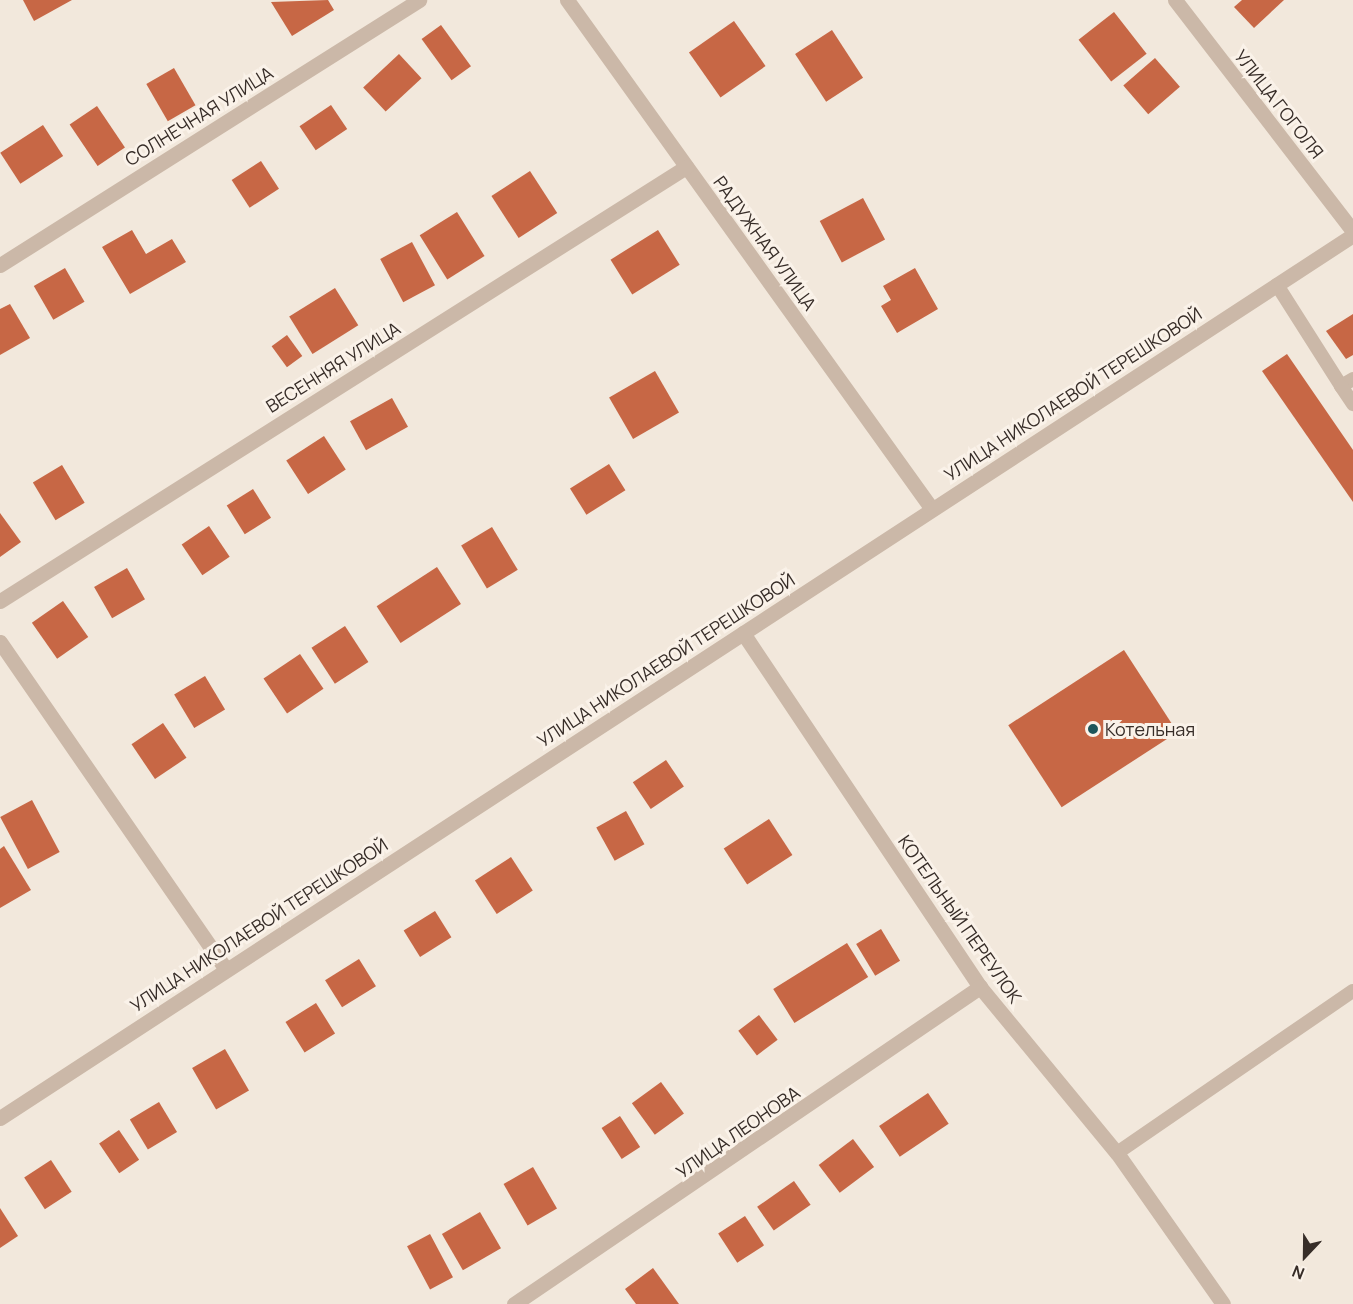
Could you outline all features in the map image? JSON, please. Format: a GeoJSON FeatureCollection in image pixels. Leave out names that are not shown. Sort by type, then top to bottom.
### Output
{"type":"FeatureCollection","features":[{"type":"Feature","properties":{"kind":"street","name":"СОЛНЕЧНАЯ УЛИЦА"},"geometry":{"type":"LineString","coordinates":[[0,265],[419,0]]}},
{"type":"Feature","properties":{"kind":"street","name":"РАДУЖНАЯ УЛИЦА"},"geometry":{"type":"LineString","coordinates":[[567,0],[932,509]]}},
{"type":"Feature","properties":{"kind":"street","name":"УЛИЦА ГОГОЛЯ"},"geometry":{"type":"LineString","coordinates":[[1175,0],[1353,233]]}},
{"type":"Feature","properties":{"kind":"street","name":"ВЕСЕННЯЯ УЛИЦА"},"geometry":{"type":"LineString","coordinates":[[0,601],[686,166]]}},
{"type":"Feature","properties":{"kind":"street","name":"УЛИЦА НИКОЛАЕВОЙ ТЕРЕШКОВОЙ"},"geometry":{"type":"LineString","coordinates":[[0,1118],[1277,285],[1353,233]]}},
{"type":"Feature","properties":{"kind":"street","name":"КОТЕЛЬНЫЙ ПЕРЕУЛОК"},"geometry":{"type":"LineString","coordinates":[[743,633],[980,987],[1117,1153],[1223,1304]]}},
{"type":"Feature","properties":{"kind":"street"},"geometry":{"type":"LineString","coordinates":[[0,642],[226,970]]}},
{"type":"Feature","properties":{"kind":"street","name":"УЛИЦА ЛЕОНОВА"},"geometry":{"type":"LineString","coordinates":[[514,1304],[980,987]]}},
{"type":"Feature","properties":{"kind":"lane"},"geometry":{"type":"LineString","coordinates":[[1277,285],[1347,382],[1353,404]]}},
{"type":"Feature","properties":{"kind":"lane"},"geometry":{"type":"LineString","coordinates":[[1117,1153],[1353,991]]}},
{"type":"Feature","properties":{"kind":"building"},"geometry":{"type":"Polygon","coordinates":[[[23,0],[72,0],[34,21],[23,0]]]}},
{"type":"Feature","properties":{"kind":"building"},"geometry":{"type":"Polygon","coordinates":[[[328,0],[334,10],[292,36],[271,2],[328,0]]]}},
{"type":"Feature","properties":{"kind":"building"},"geometry":{"type":"Polygon","coordinates":[[[1242,0],[1284,0],[1254,28],[1234,7],[1242,0]]]}},
{"type":"Feature","properties":{"kind":"building"},"geometry":{"type":"Polygon","coordinates":[[[1114,12],[1147,54],[1111,81],[1079,40],[1114,12]]]}},
{"type":"Feature","properties":{"kind":"building"},"geometry":{"type":"Polygon","coordinates":[[[734,21],[766,66],[720,98],[689,53],[734,21]]]}},
{"type":"Feature","properties":{"kind":"building"},"geometry":{"type":"Polygon","coordinates":[[[441,25],[471,66],[452,80],[422,39],[441,25]]]}},
{"type":"Feature","properties":{"kind":"building"},"geometry":{"type":"Polygon","coordinates":[[[832,30],[863,78],[826,102],[795,54],[832,30]]]}},
{"type":"Feature","properties":{"kind":"building"},"geometry":{"type":"Polygon","coordinates":[[[399,54],[422,78],[386,112],[363,87],[399,54]]]}},
{"type":"Feature","properties":{"kind":"building"},"geometry":{"type":"Polygon","coordinates":[[[1155,58],[1180,87],[1148,114],[1123,86],[1155,58]]]}},
{"type":"Feature","properties":{"kind":"building"},"geometry":{"type":"Polygon","coordinates":[[[174,68],[196,105],[168,121],[146,84],[174,68]]]}},
{"type":"Feature","properties":{"kind":"building"},"geometry":{"type":"Polygon","coordinates":[[[331,105],[347,129],[316,150],[299,126],[331,105]]]}},
{"type":"Feature","properties":{"kind":"building"},"geometry":{"type":"Polygon","coordinates":[[[97,106],[125,147],[98,166],[70,124],[97,106]]]}},
{"type":"Feature","properties":{"kind":"building"},"geometry":{"type":"Polygon","coordinates":[[[43,125],[63,156],[20,184],[0,153],[43,125]]]}},
{"type":"Feature","properties":{"kind":"building"},"geometry":{"type":"Polygon","coordinates":[[[261,161],[279,189],[250,208],[232,180],[261,161]]]}},
{"type":"Feature","properties":{"kind":"building"},"geometry":{"type":"Polygon","coordinates":[[[530,171],[557,213],[519,238],[491,196],[530,171]]]}},
{"type":"Feature","properties":{"kind":"building"},"geometry":{"type":"Polygon","coordinates":[[[863,198],[885,239],[842,263],[820,221],[863,198]]]}},
{"type":"Feature","properties":{"kind":"building"},"geometry":{"type":"Polygon","coordinates":[[[457,212],[485,256],[447,279],[420,235],[457,212]]]}},
{"type":"Feature","properties":{"kind":"building"},"geometry":{"type":"Polygon","coordinates":[[[132,230],[146,254],[172,239],[186,262],[130,294],[102,247],[132,230]]]}},
{"type":"Feature","properties":{"kind":"building"},"geometry":{"type":"Polygon","coordinates":[[[658,230],[680,265],[632,294],[611,260],[658,230]]]}},
{"type":"Feature","properties":{"kind":"building"},"geometry":{"type":"Polygon","coordinates":[[[412,242],[435,285],[403,302],[380,259],[412,242]]]}},
{"type":"Feature","properties":{"kind":"building"},"geometry":{"type":"Polygon","coordinates":[[[65,268],[84,302],[53,320],[34,286],[65,268]]]}},
{"type":"Feature","properties":{"kind":"building"},"geometry":{"type":"Polygon","coordinates":[[[915,268],[938,309],[897,333],[881,306],[891,300],[883,286],[915,268]]]}},
{"type":"Feature","properties":{"kind":"building"},"geometry":{"type":"Polygon","coordinates":[[[335,288],[358,325],[313,354],[289,317],[335,288]]]}},
{"type":"Feature","properties":{"kind":"building"},"geometry":{"type":"Polygon","coordinates":[[[10,304],[30,338],[0,355],[0,309],[10,304]]]}},
{"type":"Feature","properties":{"kind":"building"},"geometry":{"type":"Polygon","coordinates":[[[1353,314],[1353,355],[1346,359],[1326,331],[1353,314]]]}},
{"type":"Feature","properties":{"kind":"building"},"geometry":{"type":"Polygon","coordinates":[[[287,335],[302,356],[287,367],[272,346],[287,335]]]}},
{"type":"Feature","properties":{"kind":"building"},"geometry":{"type":"Polygon","coordinates":[[[1287,354],[1353,450],[1353,502],[1262,371],[1287,354]]]}},
{"type":"Feature","properties":{"kind":"building"},"geometry":{"type":"Polygon","coordinates":[[[655,371],[679,413],[633,439],[609,398],[655,371]]]}},
{"type":"Feature","properties":{"kind":"building"},"geometry":{"type":"Polygon","coordinates":[[[392,398],[408,427],[366,450],[350,421],[392,398]]]}},
{"type":"Feature","properties":{"kind":"building"},"geometry":{"type":"Polygon","coordinates":[[[324,436],[346,470],[308,494],[286,461],[324,436]]]}},
{"type":"Feature","properties":{"kind":"building"},"geometry":{"type":"Polygon","coordinates":[[[609,464],[625,490],[586,515],[570,488],[609,464]]]}},
{"type":"Feature","properties":{"kind":"building"},"geometry":{"type":"Polygon","coordinates":[[[62,465],[85,503],[56,520],[33,483],[62,465]]]}},
{"type":"Feature","properties":{"kind":"building"},"geometry":{"type":"Polygon","coordinates":[[[253,489],[271,518],[245,534],[227,505],[253,489]]]}},
{"type":"Feature","properties":{"kind":"building"},"geometry":{"type":"Polygon","coordinates":[[[0,513],[21,542],[0,557],[0,513]]]}},
{"type":"Feature","properties":{"kind":"building"},"geometry":{"type":"Polygon","coordinates":[[[209,526],[230,557],[202,575],[182,544],[209,526]]]}},
{"type":"Feature","properties":{"kind":"building"},"geometry":{"type":"Polygon","coordinates":[[[492,527],[518,570],[487,588],[461,546],[492,527]]]}},
{"type":"Feature","properties":{"kind":"building"},"geometry":{"type":"Polygon","coordinates":[[[437,567],[461,604],[401,643],[377,606],[437,567]]]}},
{"type":"Feature","properties":{"kind":"building"},"geometry":{"type":"Polygon","coordinates":[[[127,568],[145,599],[112,618],[94,587],[127,568]]]}},
{"type":"Feature","properties":{"kind":"building"},"geometry":{"type":"Polygon","coordinates":[[[63,601],[88,637],[57,659],[32,623],[63,601]]]}},
{"type":"Feature","properties":{"kind":"building"},"geometry":{"type":"Polygon","coordinates":[[[345,626],[368,662],[335,684],[311,648],[345,626]]]}},
{"type":"Feature","properties":{"kind":"building","name":"Котельная"},"geometry":{"type":"Polygon","coordinates":[[[1124,650],[1177,732],[1062,807],[1008,725],[1124,650]]]}},
{"type":"Feature","properties":{"kind":"building"},"geometry":{"type":"Polygon","coordinates":[[[300,654],[323,689],[287,713],[264,679],[300,654]]]}},
{"type":"Feature","properties":{"kind":"building"},"geometry":{"type":"Polygon","coordinates":[[[205,676],[225,709],[194,728],[174,695],[205,676]]]}},
{"type":"Feature","properties":{"kind":"building"},"geometry":{"type":"Polygon","coordinates":[[[163,723],[186,758],[155,779],[131,744],[163,723]]]}},
{"type":"Feature","properties":{"kind":"building"},"geometry":{"type":"Polygon","coordinates":[[[666,760],[684,787],[651,809],[633,782],[666,760]]]}},
{"type":"Feature","properties":{"kind":"building"},"geometry":{"type":"Polygon","coordinates":[[[32,800],[60,852],[28,869],[0,817],[32,800]]]}},
{"type":"Feature","properties":{"kind":"building"},"geometry":{"type":"Polygon","coordinates":[[[626,811],[644,844],[615,861],[596,827],[626,811]]]}},
{"type":"Feature","properties":{"kind":"building"},"geometry":{"type":"Polygon","coordinates":[[[769,819],[792,855],[747,884],[724,848],[769,819]]]}},
{"type":"Feature","properties":{"kind":"building"},"geometry":{"type":"Polygon","coordinates":[[[4,846],[31,890],[0,908],[0,849],[4,846]]]}},
{"type":"Feature","properties":{"kind":"building"},"geometry":{"type":"Polygon","coordinates":[[[511,857],[533,891],[497,914],[475,880],[511,857]]]}},
{"type":"Feature","properties":{"kind":"building"},"geometry":{"type":"Polygon","coordinates":[[[435,911],[451,937],[420,957],[404,931],[435,911]]]}},
{"type":"Feature","properties":{"kind":"building"},"geometry":{"type":"Polygon","coordinates":[[[881,929],[900,961],[875,976],[856,944],[881,929]]]}},
{"type":"Feature","properties":{"kind":"building"},"geometry":{"type":"Polygon","coordinates":[[[847,943],[868,977],[794,1023],[773,989],[847,943]]]}},
{"type":"Feature","properties":{"kind":"building"},"geometry":{"type":"Polygon","coordinates":[[[359,959],[376,986],[342,1007],[325,980],[359,959]]]}},
{"type":"Feature","properties":{"kind":"building"},"geometry":{"type":"Polygon","coordinates":[[[316,1003],[335,1034],[305,1053],[285,1022],[316,1003]]]}},
{"type":"Feature","properties":{"kind":"building"},"geometry":{"type":"Polygon","coordinates":[[[759,1015],[778,1040],[757,1055],[738,1031],[759,1015]]]}},
{"type":"Feature","properties":{"kind":"building"},"geometry":{"type":"Polygon","coordinates":[[[225,1049],[249,1091],[216,1110],[192,1068],[225,1049]]]}},
{"type":"Feature","properties":{"kind":"building"},"geometry":{"type":"Polygon","coordinates":[[[661,1082],[684,1114],[655,1135],[632,1103],[661,1082]]]}},
{"type":"Feature","properties":{"kind":"building"},"geometry":{"type":"Polygon","coordinates":[[[928,1093],[949,1124],[900,1157],[879,1126],[928,1093]]]}},
{"type":"Feature","properties":{"kind":"building"},"geometry":{"type":"Polygon","coordinates":[[[159,1102],[177,1132],[148,1150],[130,1120],[159,1102]]]}},
{"type":"Feature","properties":{"kind":"building"},"geometry":{"type":"Polygon","coordinates":[[[620,1116],[640,1147],[622,1159],[602,1128],[620,1116]]]}},
{"type":"Feature","properties":{"kind":"building"},"geometry":{"type":"Polygon","coordinates":[[[119,1130],[139,1160],[119,1173],[99,1143],[119,1130]]]}},
{"type":"Feature","properties":{"kind":"building"},"geometry":{"type":"Polygon","coordinates":[[[853,1139],[874,1167],[840,1193],[819,1165],[853,1139]]]}},
{"type":"Feature","properties":{"kind":"building"},"geometry":{"type":"Polygon","coordinates":[[[51,1160],[72,1192],[45,1209],[24,1177],[51,1160]]]}},
{"type":"Feature","properties":{"kind":"building"},"geometry":{"type":"Polygon","coordinates":[[[533,1167],[557,1209],[528,1226],[504,1184],[533,1167]]]}},
{"type":"Feature","properties":{"kind":"building"},"geometry":{"type":"Polygon","coordinates":[[[794,1181],[811,1205],[774,1231],[757,1207],[794,1181]]]}},
{"type":"Feature","properties":{"kind":"building"},"geometry":{"type":"Polygon","coordinates":[[[0,1208],[18,1236],[0,1248],[0,1208]]]}},
{"type":"Feature","properties":{"kind":"building"},"geometry":{"type":"Polygon","coordinates":[[[480,1212],[501,1248],[463,1270],[442,1234],[480,1212]]]}},
{"type":"Feature","properties":{"kind":"building"},"geometry":{"type":"Polygon","coordinates":[[[745,1216],[764,1245],[737,1263],[718,1233],[745,1216]]]}},
{"type":"Feature","properties":{"kind":"building"},"geometry":{"type":"Polygon","coordinates":[[[430,1234],[453,1277],[430,1289],[407,1246],[430,1234]]]}},
{"type":"Feature","properties":{"kind":"building"},"geometry":{"type":"Polygon","coordinates":[[[653,1268],[679,1304],[636,1304],[625,1289],[653,1268]]]}},
{"type":"Feature","properties":{"kind":"place","name":"Котельная"},"geometry":{"type":"Point","coordinates":[1093,729]}}]}
